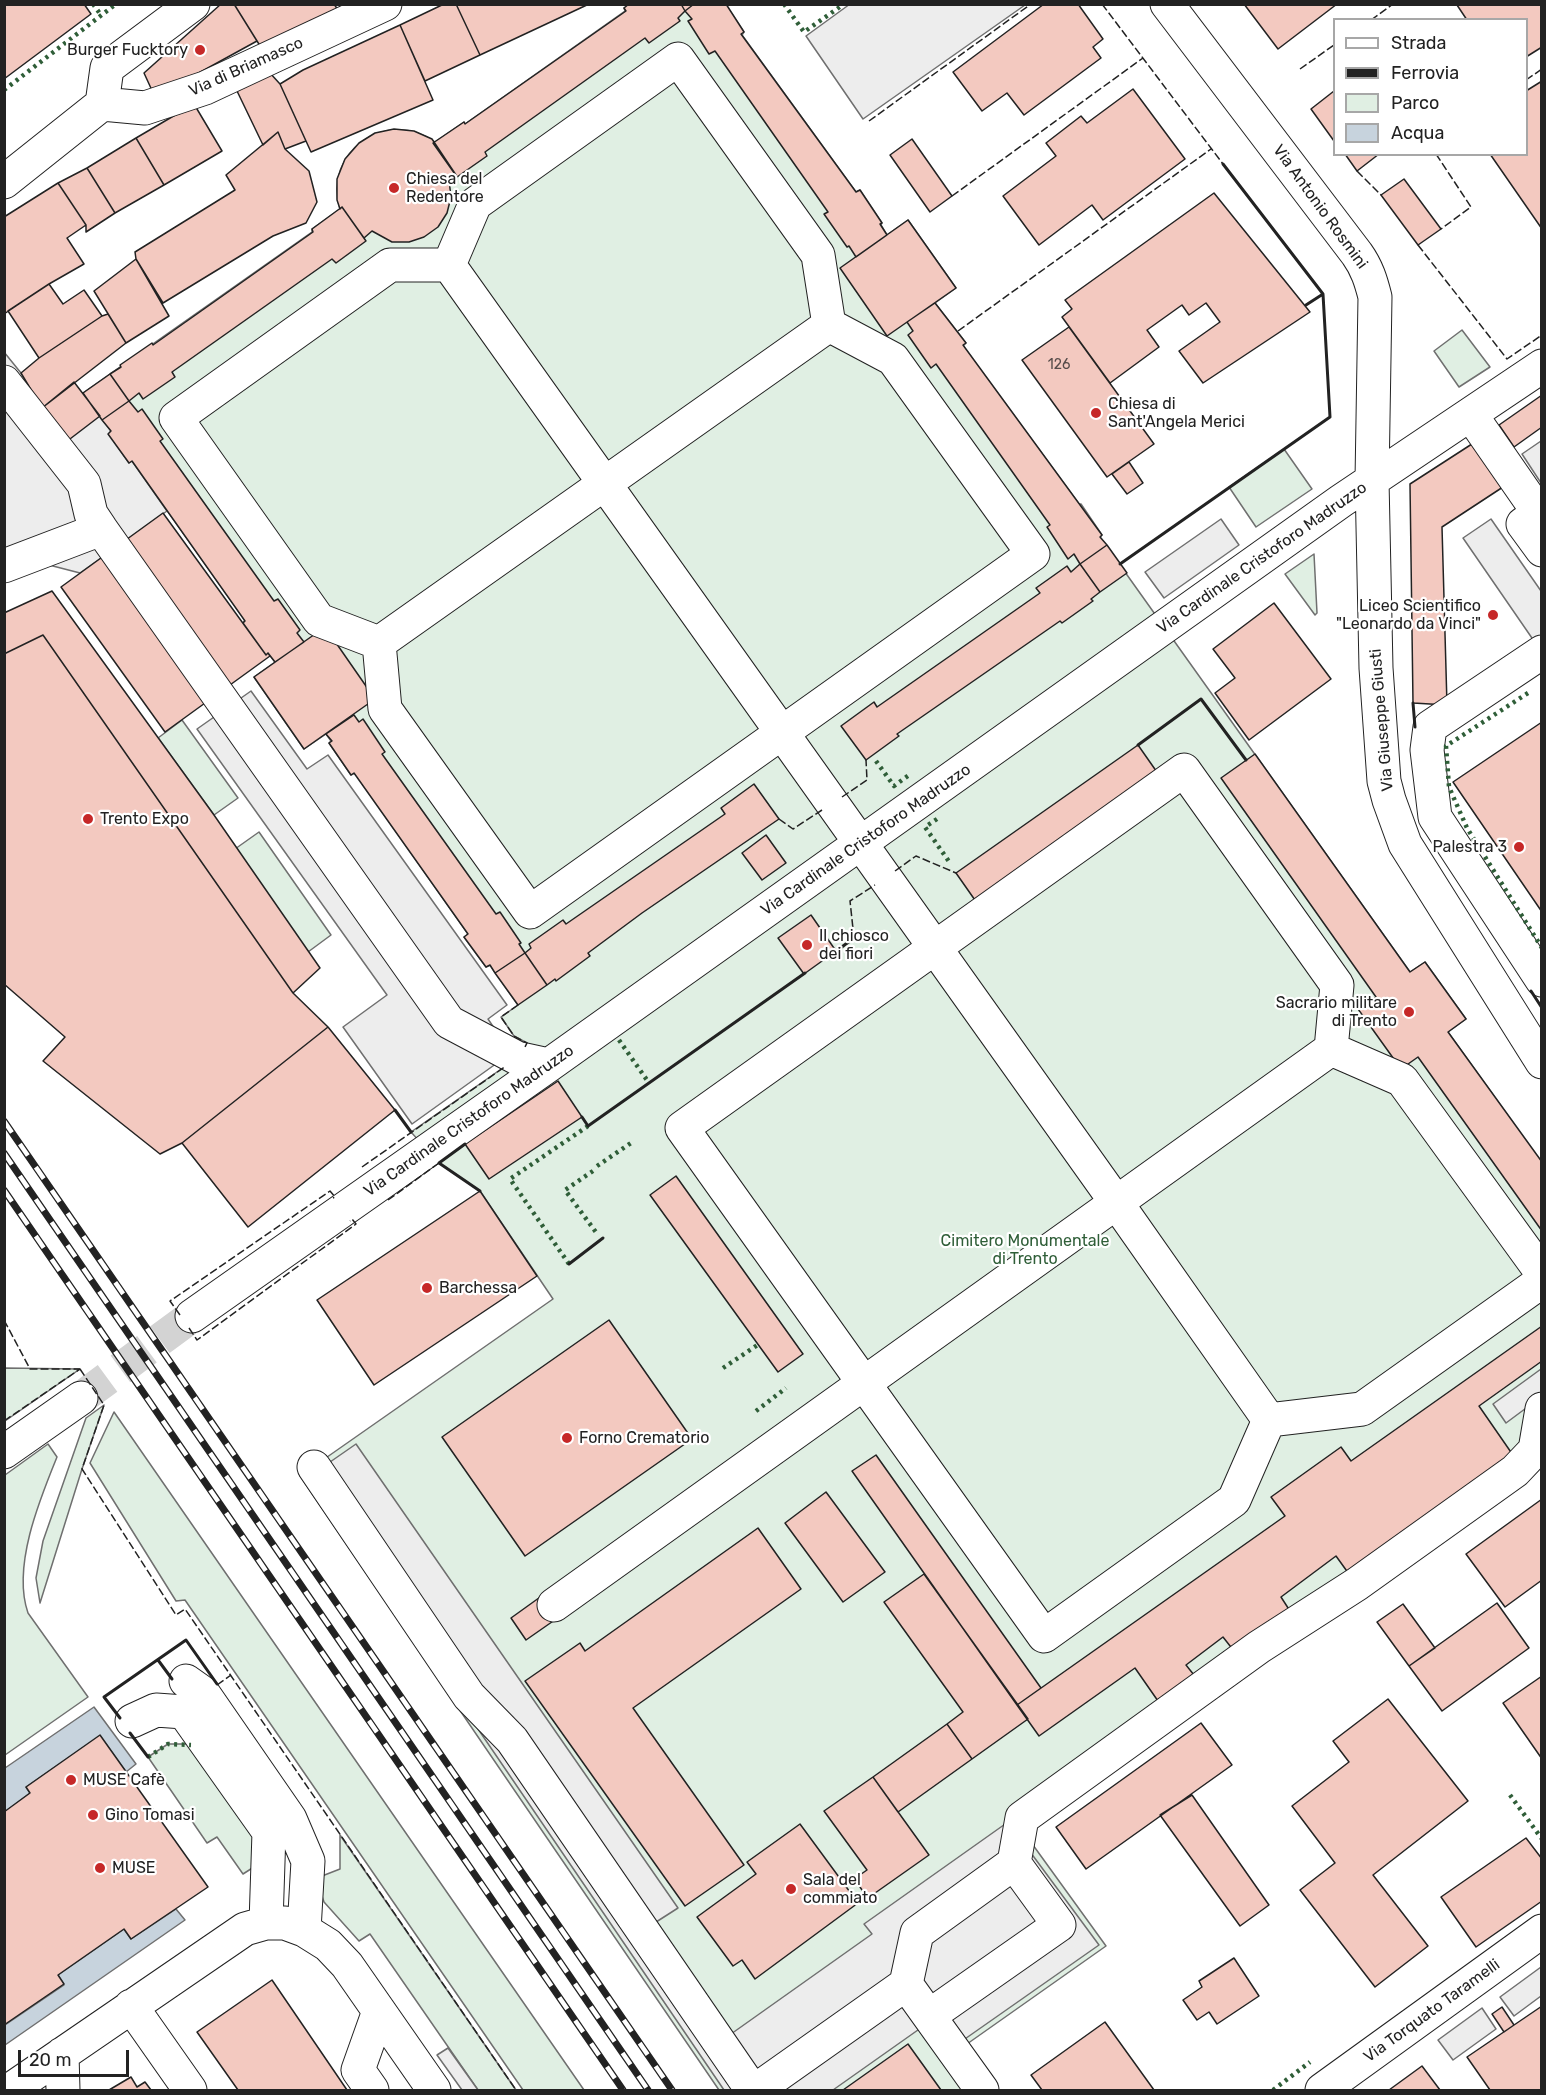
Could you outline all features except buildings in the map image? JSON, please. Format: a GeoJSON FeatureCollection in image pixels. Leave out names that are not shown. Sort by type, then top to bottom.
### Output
{"type":"FeatureCollection","features":[{"type":"Feature","properties":{"kind":"street"},"geometry":{"type":"LineString","coordinates":[[4,182],[102,105],[107,68],[193,4]]}},
{"type":"Feature","properties":{"kind":"street","name":"Via di Briamasco"},"geometry":{"type":"LineString","coordinates":[[102,105],[145,108],[205,88],[385,4]]}},
{"type":"Feature","properties":{"kind":"street","name":"Via Antonio Rosmini"},"geometry":{"type":"LineString","coordinates":[[1167,4],[1366,267],[1375,297],[1372,480]]}},
{"type":"Feature","properties":{"kind":"street"},"geometry":{"type":"LineString","coordinates":[[449,266],[475,204],[678,59],[818,255],[829,325]]}},
{"type":"Feature","properties":{"kind":"street"},"geometry":{"type":"LineString","coordinates":[[379,643],[319,620],[176,418],[390,265],[449,266]]}},
{"type":"Feature","properties":{"kind":"street"},"geometry":{"type":"LineString","coordinates":[[449,266],[1269,1420]]}},
{"type":"Feature","properties":{"kind":"street"},"geometry":{"type":"LineString","coordinates":[[379,643],[829,325]]}},
{"type":"Feature","properties":{"kind":"street"},"geometry":{"type":"LineString","coordinates":[[379,643],[385,709],[530,912],[1033,554],[893,359],[829,325]]}},
{"type":"Feature","properties":{"kind":"street","name":"Via Cardinale Cristoforo Madruzzo"},"geometry":{"type":"LineString","coordinates":[[192,1316],[1372,480],[1542,366]]}},
{"type":"Feature","properties":{"kind":"street"},"geometry":{"type":"LineString","coordinates":[[4,382],[84,484],[91,514],[101,529],[449,1022],[517,1058],[549,1065]]}},
{"type":"Feature","properties":{"kind":"street"},"geometry":{"type":"LineString","coordinates":[[1471,415],[1539,513],[1523,524],[1542,550]]}},
{"type":"Feature","properties":{"kind":"street","name":"Via Giuseppe Giusti"},"geometry":{"type":"LineString","coordinates":[[1372,480],[1376,668],[1384,781],[1389,800],[1405,844],[1542,1062]]}},
{"type":"Feature","properties":{"kind":"street"},"geometry":{"type":"LineString","coordinates":[[4,566],[101,529]]}},
{"type":"Feature","properties":{"kind":"street"},"geometry":{"type":"LineString","coordinates":[[1542,652],[1430,727],[1427,750],[1435,817],[1542,980]]}},
{"type":"Feature","properties":{"kind":"street"},"geometry":{"type":"LineString","coordinates":[[554,1605],[864,1383],[1331,1048],[1337,985],[1184,770],[682,1128],[864,1383],[1044,1636],[1234,1500],[1269,1420]]}},
{"type":"Feature","properties":{"kind":"street"},"geometry":{"type":"LineString","coordinates":[[1331,1048],[1402,1080],[1542,1273]]}},
{"type":"Feature","properties":{"kind":"street"},"geometry":{"type":"LineString","coordinates":[[1269,1420],[1362,1409],[1542,1281]]}},
{"type":"Feature","properties":{"kind":"street"},"geometry":{"type":"LineString","coordinates":[[4,1452],[81,1398]]}},
{"type":"Feature","properties":{"kind":"street"},"geometry":{"type":"LineString","coordinates":[[314,1467],[469,1696],[512,1740],[754,2091],[906,1984],[917,1933],[1014,1863],[1022,1818],[1259,1647],[1357,1584],[1515,1471],[1535,1450],[1542,1409]]}},
{"type":"Feature","properties":{"kind":"street"},"geometry":{"type":"LineString","coordinates":[[186,1681],[203,1693],[290,1819],[308,1861],[304,1930]]}},
{"type":"Feature","properties":{"kind":"street"},"geometry":{"type":"LineString","coordinates":[[132,1721],[156,1710],[184,1712],[269,1832],[266,1923]]}},
{"type":"Feature","properties":{"kind":"street"},"geometry":{"type":"LineString","coordinates":[[929,2016],[1059,1925],[1014,1863]]}},
{"type":"Feature","properties":{"kind":"street"},"geometry":{"type":"LineString","coordinates":[[10,2091],[232,1936],[244,1929],[266,1923],[285,1923],[304,1930],[328,1945],[347,1965],[434,2091]]}},
{"type":"Feature","properties":{"kind":"street","name":"Via Torquato Taramelli"},"geometry":{"type":"LineString","coordinates":[[1322,2091],[1542,1931]]}},
{"type":"Feature","properties":{"kind":"street"},"geometry":{"type":"LineString","coordinates":[[906,1984],[982,2091]]}},
{"type":"Feature","properties":{"kind":"street"},"geometry":{"type":"LineString","coordinates":[[131,2006],[190,2091]]}},
{"type":"Feature","properties":{"kind":"street"},"geometry":{"type":"LineString","coordinates":[[372,2091],[358,2070],[379,2011]]}},
{"type":"Feature","properties":{"kind":"street"},"geometry":{"type":"LineString","coordinates":[[365,2052],[391,2091]]}},
{"type":"Feature","properties":{"kind":"street"},"geometry":{"type":"LineString","coordinates":[[62,2054],[63,2091]]}},
{"type":"Feature","properties":{"kind":"green space","name":"Cimitero Monumentale di Trento"},"geometry":{"type":"Polygon","coordinates":[[[629,5],[726,5],[744,32],[742,35],[856,192],[860,190],[882,223],[887,235],[908,220],[956,288],[935,303],[966,343],[963,346],[1081,504],[1102,535],[1100,537],[1410,972],[1425,962],[1466,1019],[1448,1032],[1541,1162],[1541,1462],[1025,1834],[1106,1946],[967,2044],[999,2090],[719,2090],[300,1476],[553,1299],[480,1191],[439,1163],[411,1132],[517,1058],[527,1043],[514,1036],[501,1017],[518,1005],[490,965],[486,967],[464,937],[468,934],[355,773],[351,775],[329,743],[331,741],[326,734],[304,749],[254,677],[275,662],[268,653],[266,655],[243,623],[245,620],[132,461],[129,463],[83,393],[312,232],[312,229],[340,209],[337,188],[340,170],[349,154],[363,141],[379,133],[397,130],[416,132],[435,142],[464,122],[465,124],[625,11],[624,8],[629,5]]]}},
{"type":"Feature","properties":{"kind":"green space"},"geometry":{"type":"Polygon","coordinates":[[[1462,330],[1490,367],[1459,387],[1434,351],[1462,330]]]}},
{"type":"Feature","properties":{"kind":"green space"},"geometry":{"type":"Polygon","coordinates":[[[1284,449],[1312,489],[1256,527],[1229,487],[1284,449]]]}},
{"type":"Feature","properties":{"kind":"green space"},"geometry":{"type":"Polygon","coordinates":[[[1314,554],[1317,613],[1315,615],[1285,574],[1314,554]]]}},
{"type":"Feature","properties":{"kind":"green space"},"geometry":{"type":"Polygon","coordinates":[[[182,720],[238,798],[214,815],[158,738],[182,720]]]}},
{"type":"Feature","properties":{"kind":"green space"},"geometry":{"type":"Polygon","coordinates":[[[259,832],[331,935],[308,952],[235,849],[259,832]]]}},
{"type":"Feature","properties":{"kind":"green space"},"geometry":{"type":"Polygon","coordinates":[[[4,1368],[80,1369],[5,1421],[4,1368]]]}},
{"type":"Feature","properties":{"kind":"green space"},"geometry":{"type":"Polygon","coordinates":[[[104,1405],[40,1603],[36,1578],[43,1541],[86,1418],[104,1405]]]}},
{"type":"Feature","properties":{"kind":"green space"},"geometry":{"type":"Polygon","coordinates":[[[114,1412],[584,2090],[523,2090],[185,1600],[176,1601],[90,1463],[114,1412]]]}},
{"type":"Feature","properties":{"kind":"green space"},"geometry":{"type":"Polygon","coordinates":[[[48,1444],[57,1457],[30,1534],[23,1575],[24,1595],[28,1613],[88,1697],[5,1755],[5,1475],[48,1444]]]}},
{"type":"Feature","properties":{"kind":"green space"},"geometry":{"type":"Polygon","coordinates":[[[168,1744],[190,1744],[252,1831],[257,1865],[243,1874],[217,1837],[207,1843],[148,1757],[168,1744]]]}},
{"type":"Feature","properties":{"kind":"green space"},"geometry":{"type":"Polygon","coordinates":[[[340,1835],[516,2090],[478,2090],[370,1934],[359,1941],[324,1902],[321,1893],[322,1876],[340,1869],[340,1835]]]}},
{"type":"Feature","properties":{"kind":"shaded area"},"geometry":{"type":"Polygon","coordinates":[[[850,4],[1025,5],[863,119],[806,36],[850,4]]]}},
{"type":"Feature","properties":{"kind":"shaded area"},"geometry":{"type":"Polygon","coordinates":[[[4,352],[21,373],[42,408],[100,416],[129,463],[132,461],[167,511],[80,573],[49,565],[5,580],[4,352]]]}},
{"type":"Feature","properties":{"kind":"shaded area"},"geometry":{"type":"Polygon","coordinates":[[[1541,441],[1541,483],[1522,454],[1541,441]]]}},
{"type":"Feature","properties":{"kind":"shaded area"},"geometry":{"type":"Polygon","coordinates":[[[1221,519],[1239,545],[1164,598],[1145,572],[1221,519]]]}},
{"type":"Feature","properties":{"kind":"shaded area"},"geometry":{"type":"Polygon","coordinates":[[[1491,519],[1541,591],[1541,635],[1534,641],[1463,538],[1491,519]]]}},
{"type":"Feature","properties":{"kind":"shaded area"},"geometry":{"type":"Polygon","coordinates":[[[251,691],[307,769],[328,755],[507,1005],[488,1019],[511,1053],[412,1124],[343,1027],[387,995],[197,729],[251,691]]]}},
{"type":"Feature","properties":{"kind":"shaded area"},"geometry":{"type":"Polygon","coordinates":[[[1541,1369],[1541,1397],[1506,1423],[1493,1404],[1541,1369]]]}},
{"type":"Feature","properties":{"kind":"shaded area"},"geometry":{"type":"Polygon","coordinates":[[[356,1444],[678,1908],[653,1924],[731,2034],[872,1934],[864,1924],[1008,1822],[1099,1945],[962,2041],[942,2013],[833,2090],[724,2090],[307,1478],[356,1444]]]}},
{"type":"Feature","properties":{"kind":"shaded area"},"geometry":{"type":"Polygon","coordinates":[[[1541,1967],[1541,1996],[1514,2016],[1500,1997],[1541,1967]]]}},
{"type":"Feature","properties":{"kind":"shaded area"},"geometry":{"type":"Polygon","coordinates":[[[1482,2008],[1496,2029],[1453,2060],[1438,2040],[1482,2008]]]}},
{"type":"Feature","properties":{"kind":"shaded area"},"geometry":{"type":"Polygon","coordinates":[[[448,2048],[478,2090],[462,2090],[437,2055],[448,2048]]]}},
{"type":"Feature","properties":{"kind":"water"},"geometry":{"type":"Polygon","coordinates":[[[94,1707],[136,1764],[126,1772],[100,1736],[26,1787],[30,1793],[5,1812],[5,1768],[94,1707]]]}},
{"type":"Feature","properties":{"kind":"water"},"geometry":{"type":"Polygon","coordinates":[[[176,1909],[185,1920],[5,2045],[5,2025],[64,1985],[58,1975],[124,1929],[131,1939],[176,1909]]]}},
{"type":"Feature","properties":{"kind":"tunnel"},"geometry":{"type":"LineString","coordinates":[[81,1398],[192,1316]]}},
{"type":"Feature","properties":{"kind":"railway"},"geometry":{"type":"LineString","coordinates":[[4,1121],[672,2090]]}},
{"type":"Feature","properties":{"kind":"railway"},"geometry":{"type":"LineString","coordinates":[[4,1153],[648,2090]]}},
{"type":"Feature","properties":{"kind":"railway"},"geometry":{"type":"LineString","coordinates":[[4,1190],[623,2090]]}},
{"type":"Feature","properties":{"kind":"hedge"},"geometry":{"type":"LineString","coordinates":[[93,4],[101,15]]}},
{"type":"Feature","properties":{"kind":"hedge"},"geometry":{"type":"LineString","coordinates":[[4,90],[116,4]]}},
{"type":"Feature","properties":{"kind":"hedge"},"geometry":{"type":"LineString","coordinates":[[784,4],[804,32],[844,4]]}},
{"type":"Feature","properties":{"kind":"hedge"},"geometry":{"type":"LineString","coordinates":[[1528,693],[1446,746],[1449,787],[1467,828],[1542,948]]}},
{"type":"Feature","properties":{"kind":"hedge"},"geometry":{"type":"LineString","coordinates":[[876,761],[894,786],[909,775]]}},
{"type":"Feature","properties":{"kind":"hedge"},"geometry":{"type":"LineString","coordinates":[[937,819],[925,827],[950,863]]}},
{"type":"Feature","properties":{"kind":"hedge"},"geometry":{"type":"LineString","coordinates":[[619,1040],[649,1083]]}},
{"type":"Feature","properties":{"kind":"hedge"},"geometry":{"type":"LineString","coordinates":[[569,1264],[510,1179],[588,1126]]}},
{"type":"Feature","properties":{"kind":"hedge"},"geometry":{"type":"LineString","coordinates":[[597,1166],[631,1143]]}},
{"type":"Feature","properties":{"kind":"hedge"},"geometry":{"type":"LineString","coordinates":[[593,1171],[565,1190],[598,1235]]}},
{"type":"Feature","properties":{"kind":"hedge"},"geometry":{"type":"LineString","coordinates":[[723,1368],[759,1344]]}},
{"type":"Feature","properties":{"kind":"hedge"},"geometry":{"type":"LineString","coordinates":[[756,1411],[786,1388]]}},
{"type":"Feature","properties":{"kind":"hedge"},"geometry":{"type":"LineString","coordinates":[[148,1757],[168,1744],[191,1745]]}},
{"type":"Feature","properties":{"kind":"hedge"},"geometry":{"type":"LineString","coordinates":[[1510,1795],[1542,1839]]}},
{"type":"Feature","properties":{"kind":"hedge"},"geometry":{"type":"LineString","coordinates":[[1273,2090],[1310,2062]]}},
{"type":"Feature","properties":{"kind":"fence"},"geometry":{"type":"LineString","coordinates":[[869,121],[1031,4]]}},
{"type":"Feature","properties":{"kind":"fence"},"geometry":{"type":"LineString","coordinates":[[1102,4],[1223,164]]}},
{"type":"Feature","properties":{"kind":"fence"},"geometry":{"type":"LineString","coordinates":[[1374,18],[1393,4]]}},
{"type":"Feature","properties":{"kind":"fence"},"geometry":{"type":"LineString","coordinates":[[1300,69],[1333,46]]}},
{"type":"Feature","properties":{"kind":"fence"},"geometry":{"type":"LineString","coordinates":[[952,196],[1143,58]]}},
{"type":"Feature","properties":{"kind":"fence"},"geometry":{"type":"LineString","coordinates":[[1528,79],[1542,69]]}},
{"type":"Feature","properties":{"kind":"fence"},"geometry":{"type":"LineString","coordinates":[[958,331],[1211,149]]}},
{"type":"Feature","properties":{"kind":"fence"},"geometry":{"type":"LineString","coordinates":[[1437,156],[1471,207],[1441,229]]}},
{"type":"Feature","properties":{"kind":"fence"},"geometry":{"type":"LineString","coordinates":[[1357,171],[1381,195]]}},
{"type":"Feature","properties":{"kind":"fence"},"geometry":{"type":"LineString","coordinates":[[1418,245],[1507,359],[1542,335]]}},
{"type":"Feature","properties":{"kind":"fence"},"geometry":{"type":"LineString","coordinates":[[842,797],[867,780],[866,760]]}},
{"type":"Feature","properties":{"kind":"fence"},"geometry":{"type":"LineString","coordinates":[[779,819],[793,829],[822,810]]}},
{"type":"Feature","properties":{"kind":"fence"},"geometry":{"type":"LineString","coordinates":[[895,871],[916,856],[956,873]]}},
{"type":"Feature","properties":{"kind":"fence"},"geometry":{"type":"LineString","coordinates":[[854,938],[850,901],[875,885]]}},
{"type":"Feature","properties":{"kind":"fence"},"geometry":{"type":"LineString","coordinates":[[518,1005],[501,1017],[514,1036],[527,1043],[525,1047]]}},
{"type":"Feature","properties":{"kind":"fence"},"geometry":{"type":"LineString","coordinates":[[362,1167],[506,1066]]}},
{"type":"Feature","properties":{"kind":"fence"},"geometry":{"type":"LineString","coordinates":[[388,1200],[439,1163]]}},
{"type":"Feature","properties":{"kind":"fence"},"geometry":{"type":"LineString","coordinates":[[180,1315],[170,1301],[330,1191],[335,1197],[333,1198]]}},
{"type":"Feature","properties":{"kind":"fence"},"geometry":{"type":"LineString","coordinates":[[189,1328],[197,1340],[356,1224],[352,1219],[350,1221]]}},
{"type":"Feature","properties":{"kind":"fence"},"geometry":{"type":"LineString","coordinates":[[4,1320],[30,1369],[80,1369]]}},
{"type":"Feature","properties":{"kind":"fence"},"geometry":{"type":"LineString","coordinates":[[80,1369],[104,1405],[82,1469],[176,1615],[185,1609],[516,2090]]}},
{"type":"Feature","properties":{"kind":"fence"},"geometry":{"type":"LineString","coordinates":[[4,1421],[80,1369]]}},
{"type":"Feature","properties":{"kind":"fence"},"geometry":{"type":"LineString","coordinates":[[217,1685],[231,1675]]}},
{"type":"Feature","properties":{"kind":"wall"},"geometry":{"type":"LineString","coordinates":[[1120,564],[1330,417],[1323,294],[1223,164]]}},
{"type":"Feature","properties":{"kind":"wall"},"geometry":{"type":"LineString","coordinates":[[1306,305],[1323,294]]}},
{"type":"Feature","properties":{"kind":"wall"},"geometry":{"type":"LineString","coordinates":[[1138,745],[1201,699],[1246,760]]}},
{"type":"Feature","properties":{"kind":"wall"},"geometry":{"type":"LineString","coordinates":[[1413,703],[1415,727]]}},
{"type":"Feature","properties":{"kind":"wall"},"geometry":{"type":"LineString","coordinates":[[835,952],[854,938]]}},
{"type":"Feature","properties":{"kind":"wall"},"geometry":{"type":"LineString","coordinates":[[582,1117],[588,1126],[805,973]]}},
{"type":"Feature","properties":{"kind":"wall"},"geometry":{"type":"LineString","coordinates":[[1531,991],[1542,1008]]}},
{"type":"Feature","properties":{"kind":"wall"},"geometry":{"type":"LineString","coordinates":[[395,1110],[411,1132]]}},
{"type":"Feature","properties":{"kind":"wall"},"geometry":{"type":"LineString","coordinates":[[465,1144],[439,1163],[480,1191]]}},
{"type":"Feature","properties":{"kind":"wall"},"geometry":{"type":"LineString","coordinates":[[569,1264],[603,1238]]}},
{"type":"Feature","properties":{"kind":"wall"},"geometry":{"type":"LineString","coordinates":[[120,1718],[104,1697],[186,1640],[217,1684]]}},
{"type":"Feature","properties":{"kind":"wall"},"geometry":{"type":"LineString","coordinates":[[158,1660],[172,1679]]}},
{"type":"Feature","properties":{"kind":"wall"},"geometry":{"type":"LineString","coordinates":[[130,1733],[148,1757]]}},
{"type":"Feature","properties":{"kind":"place","name":"Burger Fucktory"},"geometry":{"type":"Point","coordinates":[200,50]}},
{"type":"Feature","properties":{"kind":"place","name":"Chiesa del Redentore"},"geometry":{"type":"Point","coordinates":[394,188]}},
{"type":"Feature","properties":{"kind":"place","name":"Chiesa di Sant'Angela Merici"},"geometry":{"type":"Point","coordinates":[1096,413]}},
{"type":"Feature","properties":{"kind":"place","name":"Liceo Scientifico \"Leonardo da Vinci\""},"geometry":{"type":"Point","coordinates":[1493,615]}},
{"type":"Feature","properties":{"kind":"place","name":"Trento Expo"},"geometry":{"type":"Point","coordinates":[88,819]}},
{"type":"Feature","properties":{"kind":"place","name":"Palestra 3"},"geometry":{"type":"Point","coordinates":[1519,847]}},
{"type":"Feature","properties":{"kind":"place","name":"Il chiosco dei fiori"},"geometry":{"type":"Point","coordinates":[807,945]}},
{"type":"Feature","properties":{"kind":"place","name":"Sacrario militare di Trento"},"geometry":{"type":"Point","coordinates":[1409,1012]}},
{"type":"Feature","properties":{"kind":"place","name":"Barchessa"},"geometry":{"type":"Point","coordinates":[427,1288]}},
{"type":"Feature","properties":{"kind":"place","name":"Forno Crematorio"},"geometry":{"type":"Point","coordinates":[567,1438]}},
{"type":"Feature","properties":{"kind":"place","name":"MUSE Cafè"},"geometry":{"type":"Point","coordinates":[71,1780]}},
{"type":"Feature","properties":{"kind":"place","name":"Gino Tomasi"},"geometry":{"type":"Point","coordinates":[93,1815]}},
{"type":"Feature","properties":{"kind":"place","name":"MUSE"},"geometry":{"type":"Point","coordinates":[100,1868]}},
{"type":"Feature","properties":{"kind":"place","name":"Sala del commiato"},"geometry":{"type":"Point","coordinates":[791,1889]}}]}
